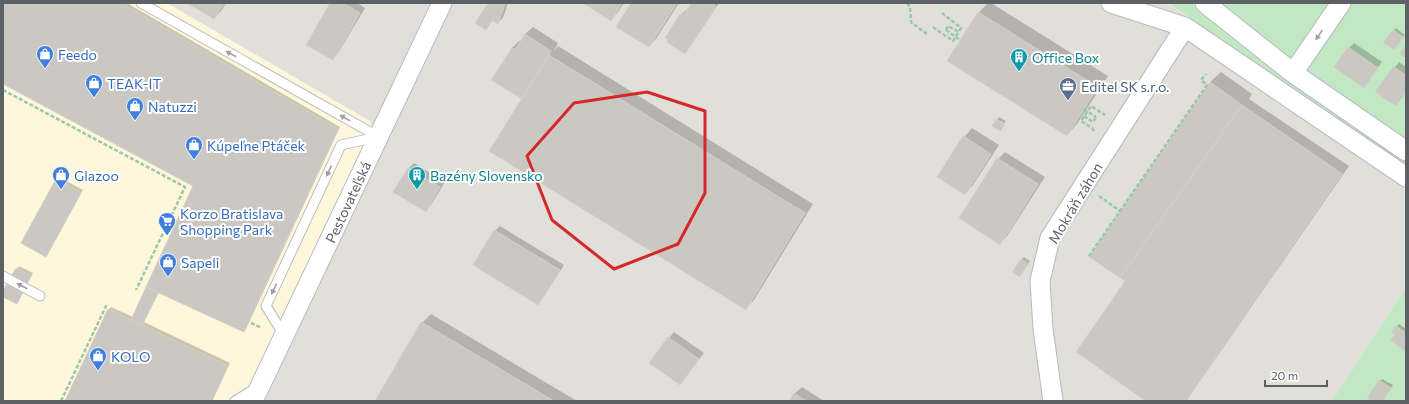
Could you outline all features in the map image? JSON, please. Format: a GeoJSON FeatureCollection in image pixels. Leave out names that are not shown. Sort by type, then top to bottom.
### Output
{"type":"FeatureCollection","features":[{"type":"Feature","properties":{"kind":"street","name":"Pestovateľská"},"geometry":{"type":"LineString","coordinates":[[257,393],[442,3]]}},
{"type":"Feature","properties":{"kind":"street"},"geometry":{"type":"LineString","coordinates":[[1111,3],[1185,27],[1406,177]]}},
{"type":"Feature","properties":{"kind":"street"},"geometry":{"type":"LineString","coordinates":[[1206,3],[1294,73],[1406,150]]}},
{"type":"Feature","properties":{"kind":"street"},"geometry":{"type":"LineString","coordinates":[[1294,73],[1341,3]]}},
{"type":"Feature","properties":{"kind":"street","name":"Mokráň záhon"},"geometry":{"type":"LineString","coordinates":[[1053,401],[1043,329],[1040,281],[1050,238],[1185,27]]}},
{"type":"Feature","properties":{"kind":"lane"},"geometry":{"type":"LineString","coordinates":[[141,3],[378,137]]}},
{"type":"Feature","properties":{"kind":"lane"},"geometry":{"type":"LineString","coordinates":[[284,335],[266,306],[341,144],[378,137]]}},
{"type":"Feature","properties":{"kind":"lane"},"geometry":{"type":"LineString","coordinates":[[3,276],[40,296]]}},
{"type":"Feature","properties":{"kind":"lane"},"geometry":{"type":"LineString","coordinates":[[235,401],[257,393]]}},
{"type":"Feature","properties":{"kind":"path"},"geometry":{"type":"LineString","coordinates":[[907,3],[910,7],[911,22],[927,34]]}},
{"type":"Feature","properties":{"kind":"path"},"geometry":{"type":"LineString","coordinates":[[933,26],[954,41],[961,28],[942,13]]}},
{"type":"Feature","properties":{"kind":"path"},"geometry":{"type":"LineString","coordinates":[[959,32],[948,26],[946,30],[960,40]]}},
{"type":"Feature","properties":{"kind":"path"},"geometry":{"type":"LineString","coordinates":[[1089,256],[1207,85],[1201,80],[1206,74]]}},
{"type":"Feature","properties":{"kind":"path"},"geometry":{"type":"LineString","coordinates":[[3,90],[185,187],[136,290]]}},
{"type":"Feature","properties":{"kind":"path"},"geometry":{"type":"LineString","coordinates":[[1095,133],[1092,128],[1081,121],[1084,116],[1091,106],[1106,115]]}},
{"type":"Feature","properties":{"kind":"path"},"geometry":{"type":"LineString","coordinates":[[1084,110],[1096,117],[1093,122],[1084,116]]}},
{"type":"Feature","properties":{"kind":"path"},"geometry":{"type":"LineString","coordinates":[[1084,185],[1120,211]]}},
{"type":"Feature","properties":{"kind":"path"},"geometry":{"type":"LineString","coordinates":[[61,401],[107,304]]}},
{"type":"Feature","properties":{"kind":"path"},"geometry":{"type":"LineString","coordinates":[[251,323],[264,330]]}},
{"type":"Feature","properties":{"kind":"highlighted area"},"geometry":{"type":"Polygon","coordinates":[[[647,92],[705,111],[705,193],[678,244],[614,269],[552,220],[527,156],[574,103],[647,92]]]}},
{"type":"Feature","properties":{"kind":"shaded area","name":"Korzo Bratislava Shopping Park"},"geometry":{"type":"Polygon","coordinates":[[[3,3],[167,3],[370,121],[379,137],[253,401],[3,401],[3,3]]]}},
{"type":"Feature","properties":{"kind":"shaded area"},"geometry":{"type":"Polygon","coordinates":[[[167,3],[1167,3],[1406,168],[1406,288],[1332,401],[253,401],[378,137],[370,121],[167,3]]]}},
{"type":"Feature","properties":{"kind":"green space"},"geometry":{"type":"Polygon","coordinates":[[[1168,3],[1406,3],[1406,168],[1168,3]]]}},
{"type":"Feature","properties":{"kind":"green space"},"geometry":{"type":"Polygon","coordinates":[[[1406,288],[1406,401],[1332,401],[1406,288]]]}},
{"type":"Feature","properties":{"kind":"building"},"geometry":{"type":"Polygon","coordinates":[[[3,3],[121,3],[338,129],[244,332],[146,287],[193,186],[3,84],[3,3]]]}},
{"type":"Feature","properties":{"kind":"building"},"geometry":{"type":"Polygon","coordinates":[[[187,3],[224,3],[214,19],[187,3]]]}},
{"type":"Feature","properties":{"kind":"building"},"geometry":{"type":"Polygon","coordinates":[[[330,3],[343,3],[360,13],[333,60],[306,45],[330,3]]]}},
{"type":"Feature","properties":{"kind":"building"},"geometry":{"type":"Polygon","coordinates":[[[488,3],[505,4],[498,24],[492,20],[486,30],[475,23],[488,3]]]}},
{"type":"Feature","properties":{"kind":"building"},"geometry":{"type":"Polygon","coordinates":[[[583,3],[622,3],[611,21],[583,3]]]}},
{"type":"Feature","properties":{"kind":"building"},"geometry":{"type":"Polygon","coordinates":[[[631,3],[677,3],[649,47],[616,27],[631,3]]]}},
{"type":"Feature","properties":{"kind":"building"},"geometry":{"type":"Polygon","coordinates":[[[692,3],[711,3],[716,6],[685,54],[667,42],[668,40],[665,38],[680,14],[683,16],[692,3]]]}},
{"type":"Feature","properties":{"kind":"building","name":"Office Box"},"geometry":{"type":"Polygon","coordinates":[[[978,12],[1098,87],[1067,136],[947,61],[978,12]]]}},
{"type":"Feature","properties":{"kind":"building"},"geometry":{"type":"Polygon","coordinates":[[[1393,30],[1403,37],[1394,50],[1383,42],[1393,30]]]}},
{"type":"Feature","properties":{"kind":"building"},"geometry":{"type":"Polygon","coordinates":[[[525,34],[551,51],[522,99],[491,80],[512,48],[515,50],[525,34]]]}},
{"type":"Feature","properties":{"kind":"building"},"geometry":{"type":"Polygon","coordinates":[[[1406,45],[1406,58],[1400,54],[1406,45]]]}},
{"type":"Feature","properties":{"kind":"building"},"geometry":{"type":"Polygon","coordinates":[[[1348,47],[1378,68],[1364,88],[1334,67],[1348,47]]]}},
{"type":"Feature","properties":{"kind":"building"},"geometry":{"type":"Polygon","coordinates":[[[549,55],[805,213],[746,310],[489,151],[549,55]]]}},
{"type":"Feature","properties":{"kind":"building"},"geometry":{"type":"Polygon","coordinates":[[[1393,67],[1406,75],[1406,92],[1396,106],[1375,92],[1393,67]]]}},
{"type":"Feature","properties":{"kind":"building"},"geometry":{"type":"Polygon","coordinates":[[[1210,82],[1242,105],[1120,278],[1089,257],[1210,82]]]}},
{"type":"Feature","properties":{"kind":"building"},"geometry":{"type":"Polygon","coordinates":[[[1242,105],[1342,174],[1185,401],[1146,401],[1076,352],[1125,281],[1120,278],[1242,105]]]}},
{"type":"Feature","properties":{"kind":"building"},"geometry":{"type":"Polygon","coordinates":[[[996,119],[1005,124],[1000,131],[992,126],[996,119]]]}},
{"type":"Feature","properties":{"kind":"building"},"geometry":{"type":"Polygon","coordinates":[[[963,136],[991,154],[965,195],[937,177],[963,136]]]}},
{"type":"Feature","properties":{"kind":"building"},"geometry":{"type":"Polygon","coordinates":[[[997,158],[1038,184],[1000,245],[959,218],[997,158]]]}},
{"type":"Feature","properties":{"kind":"building","name":"Bazény Slovensko"},"geometry":{"type":"Polygon","coordinates":[[[408,168],[440,187],[426,212],[393,192],[408,168]]]}},
{"type":"Feature","properties":{"kind":"building"},"geometry":{"type":"Polygon","coordinates":[[[56,179],[81,193],[46,257],[21,243],[56,179]]]}},
{"type":"Feature","properties":{"kind":"building"},"geometry":{"type":"Polygon","coordinates":[[[494,230],[560,270],[538,305],[473,265],[494,230]]]}},
{"type":"Feature","properties":{"kind":"building"},"geometry":{"type":"Polygon","coordinates":[[[1021,259],[1028,264],[1020,277],[1012,272],[1021,259]]]}},
{"type":"Feature","properties":{"kind":"building"},"geometry":{"type":"Polygon","coordinates":[[[16,268],[31,276],[17,304],[3,297],[3,291],[16,268]]]}},
{"type":"Feature","properties":{"kind":"building"},"geometry":{"type":"Polygon","coordinates":[[[146,287],[158,293],[142,325],[131,320],[146,287]]]}},
{"type":"Feature","properties":{"kind":"building"},"geometry":{"type":"Polygon","coordinates":[[[108,309],[228,366],[212,401],[65,401],[108,309]]]}},
{"type":"Feature","properties":{"kind":"building"},"geometry":{"type":"Polygon","coordinates":[[[421,322],[554,401],[375,401],[421,322]]]}},
{"type":"Feature","properties":{"kind":"building"},"geometry":{"type":"Polygon","coordinates":[[[1396,326],[1406,333],[1406,352],[1390,340],[1395,335],[1391,332],[1396,326]]]}},
{"type":"Feature","properties":{"kind":"building"},"geometry":{"type":"Polygon","coordinates":[[[668,337],[699,359],[680,385],[649,363],[668,337]]]}},
{"type":"Feature","properties":{"kind":"building"},"geometry":{"type":"Polygon","coordinates":[[[1379,380],[1391,388],[1383,401],[1373,401],[1367,398],[1379,380]]]}},
{"type":"Feature","properties":{"kind":"building"},"geometry":{"type":"Polygon","coordinates":[[[794,393],[806,401],[789,401],[794,393]]]}},
{"type":"Feature","properties":{"kind":"place","name":"Feedo"},"geometry":{"type":"Point","coordinates":[45,69]}},
{"type":"Feature","properties":{"kind":"place","name":"Office Box"},"geometry":{"type":"Point","coordinates":[1019,72]}},
{"type":"Feature","properties":{"kind":"place","name":"TEAK-IT"},"geometry":{"type":"Point","coordinates":[94,98]}},
{"type":"Feature","properties":{"kind":"place","name":"Editel SK s.r.o."},"geometry":{"type":"Point","coordinates":[1068,101]}},
{"type":"Feature","properties":{"kind":"place","name":"Natuzzi"},"geometry":{"type":"Point","coordinates":[135,121]}},
{"type":"Feature","properties":{"kind":"place","name":"Kúpeľne Ptáček"},"geometry":{"type":"Point","coordinates":[194,160]}},
{"type":"Feature","properties":{"kind":"place","name":"Glazoo"},"geometry":{"type":"Point","coordinates":[61,190]}},
{"type":"Feature","properties":{"kind":"place","name":"Bazény Slovensko"},"geometry":{"type":"Point","coordinates":[417,190]}},
{"type":"Feature","properties":{"kind":"place","name":"Korzo Bratislava Shopping Park"},"geometry":{"type":"Point","coordinates":[167,236]}},
{"type":"Feature","properties":{"kind":"place","name":"Sapeli"},"geometry":{"type":"Point","coordinates":[168,277]}},
{"type":"Feature","properties":{"kind":"place","name":"KOLO"},"geometry":{"type":"Point","coordinates":[98,371]}}]}
